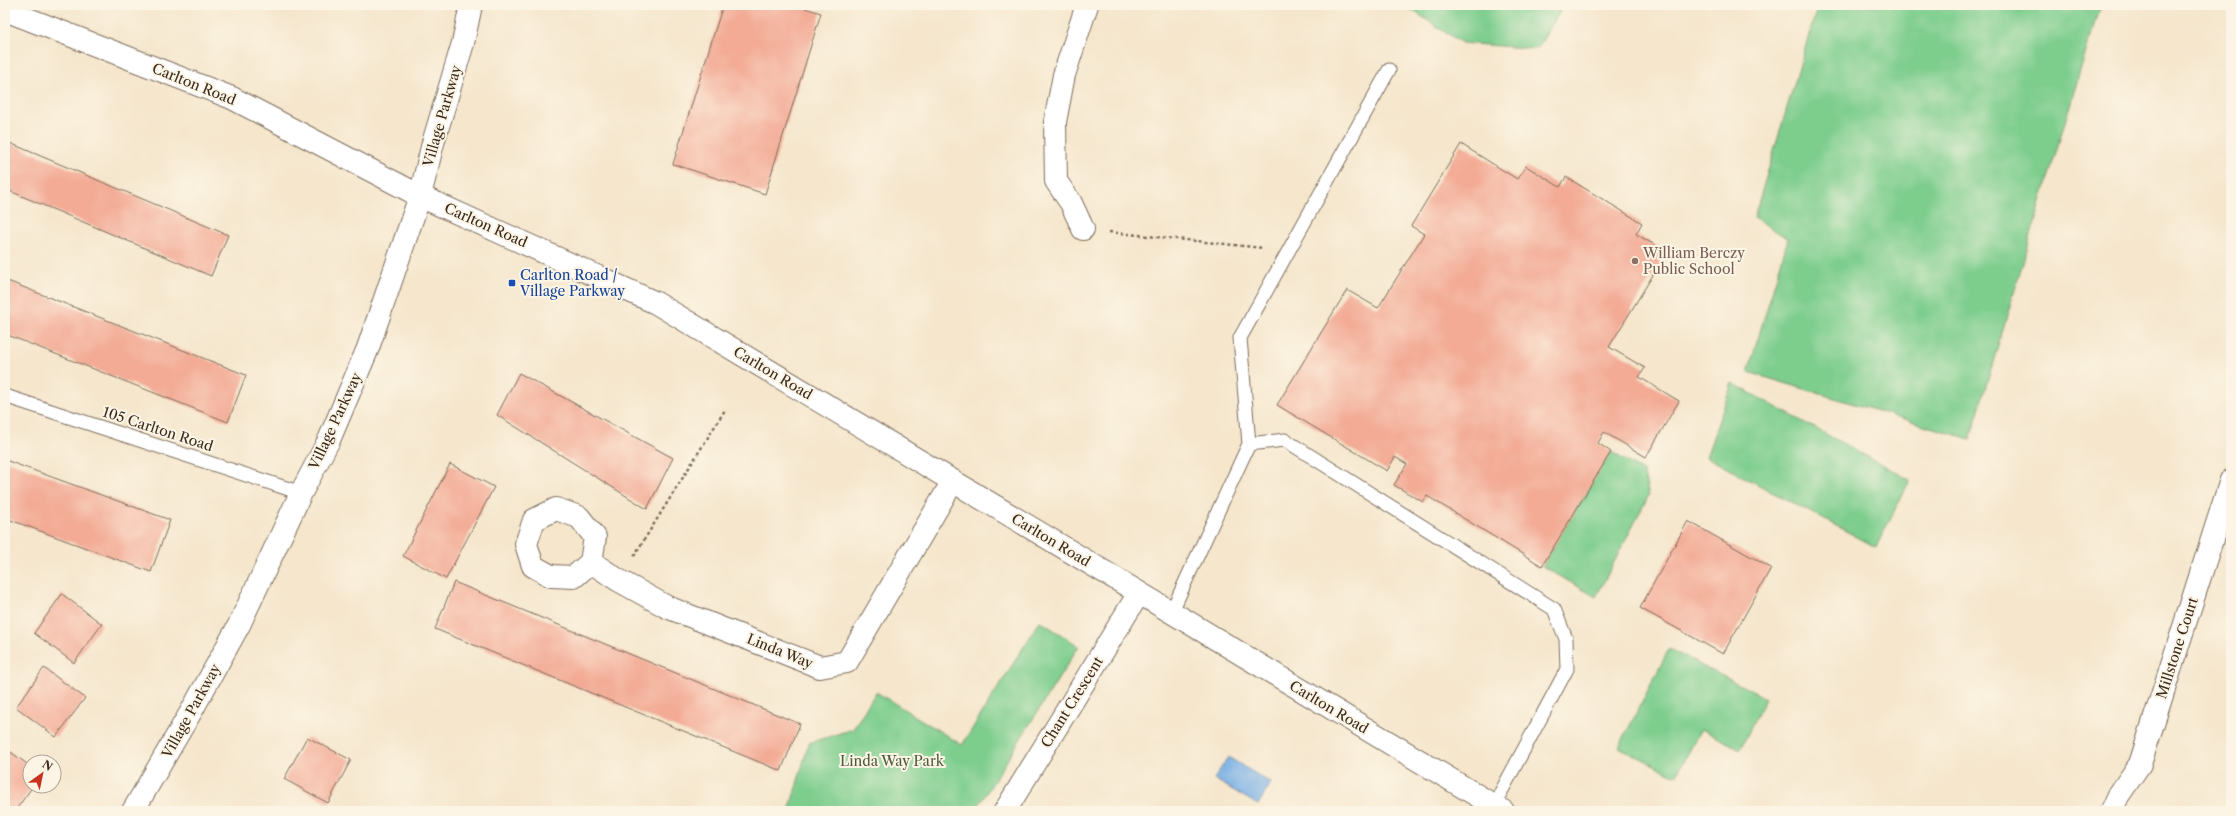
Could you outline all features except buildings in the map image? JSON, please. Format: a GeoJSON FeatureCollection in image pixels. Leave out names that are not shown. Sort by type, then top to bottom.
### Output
{"type":"FeatureCollection","features":[{"type":"Feature","properties":{"kind":"main road","name":"Village Parkway"},"geometry":{"type":"LineString","coordinates":[[133,811],[192,710],[239,625],[301,493],[329,440],[368,348],[420,196],[433,143],[463,43],[470,5]]}},
{"type":"Feature","properties":{"kind":"main road"},"geometry":{"type":"LineString","coordinates":[[1083,229],[1071,203],[1056,181],[1055,122],[1064,75],[1087,5]]}},
{"type":"Feature","properties":{"kind":"main road","name":"Carlton Road"},"geometry":{"type":"LineString","coordinates":[[5,10],[232,98],[420,196],[656,303],[1171,613],[1499,808]]}},
{"type":"Feature","properties":{"kind":"main road","name":"Millstone Court"},"geometry":{"type":"LineString","coordinates":[[2111,811],[2118,796],[2140,764],[2231,480]]}},
{"type":"Feature","properties":{"kind":"main road","name":"Linda Way"},"geometry":{"type":"LineString","coordinates":[[591,562],[618,580],[667,607],[820,667],[848,662],[953,481]]}},
{"type":"Feature","properties":{"kind":"main road","name":"Chant Crescent"},"geometry":{"type":"LineString","coordinates":[[1005,811],[1139,593]]}},
{"type":"Feature","properties":{"kind":"lane"},"geometry":{"type":"LineString","coordinates":[[1171,613],[1249,444],[1240,338],[1389,70]]}},
{"type":"Feature","properties":{"kind":"lane","name":"105 Carlton Road"},"geometry":{"type":"LineString","coordinates":[[5,396],[301,493]]}},
{"type":"Feature","properties":{"kind":"lane"},"geometry":{"type":"LineString","coordinates":[[1249,444],[1285,440],[1554,609],[1566,639],[1567,669],[1499,808]]}},
{"type":"Feature","properties":{"kind":"path"},"geometry":{"type":"LineString","coordinates":[[1083,229],[1288,251]]}},
{"type":"Feature","properties":{"kind":"path"},"geometry":{"type":"LineString","coordinates":[[618,580],[725,410]]}},
{"type":"Feature","properties":{"kind":"green space"},"geometry":{"type":"Polygon","coordinates":[[[1411,5],[1564,5],[1537,49],[1462,43],[1409,8],[1411,5]]]}},
{"type":"Feature","properties":{"kind":"green space"},"geometry":{"type":"Polygon","coordinates":[[[1818,5],[2100,5],[1970,439],[1748,372],[1788,239],[1754,217],[1818,5]]]}},
{"type":"Feature","properties":{"kind":"green space"},"geometry":{"type":"Polygon","coordinates":[[[1732,383],[1910,480],[1876,547],[1706,457],[1732,383]]]}},
{"type":"Feature","properties":{"kind":"green space"},"geometry":{"type":"Polygon","coordinates":[[[1611,452],[1643,471],[1649,495],[1596,597],[1542,566],[1611,452]]]}},
{"type":"Feature","properties":{"kind":"green space","name":"Linda Way Park"},"geometry":{"type":"Polygon","coordinates":[[[1040,621],[1079,646],[975,811],[789,811],[809,743],[853,729],[876,692],[962,745],[1040,621]]]}},
{"type":"Feature","properties":{"kind":"green space"},"geometry":{"type":"Polygon","coordinates":[[[1669,649],[1766,698],[1740,749],[1701,729],[1676,776],[1619,747],[1669,649]]]}},
{"type":"Feature","properties":{"kind":"water"},"geometry":{"type":"Polygon","coordinates":[[[1228,757],[1271,783],[1258,805],[1214,779],[1228,757]]]}},
{"type":"Feature","properties":{"kind":"place","name":"William Berczy Public School"},"geometry":{"type":"Point","coordinates":[1635,261]}},
{"type":"Feature","properties":{"kind":"place","name":"Carlton Road / Village Parkway"},"geometry":{"type":"Point","coordinates":[512,283]}}]}
